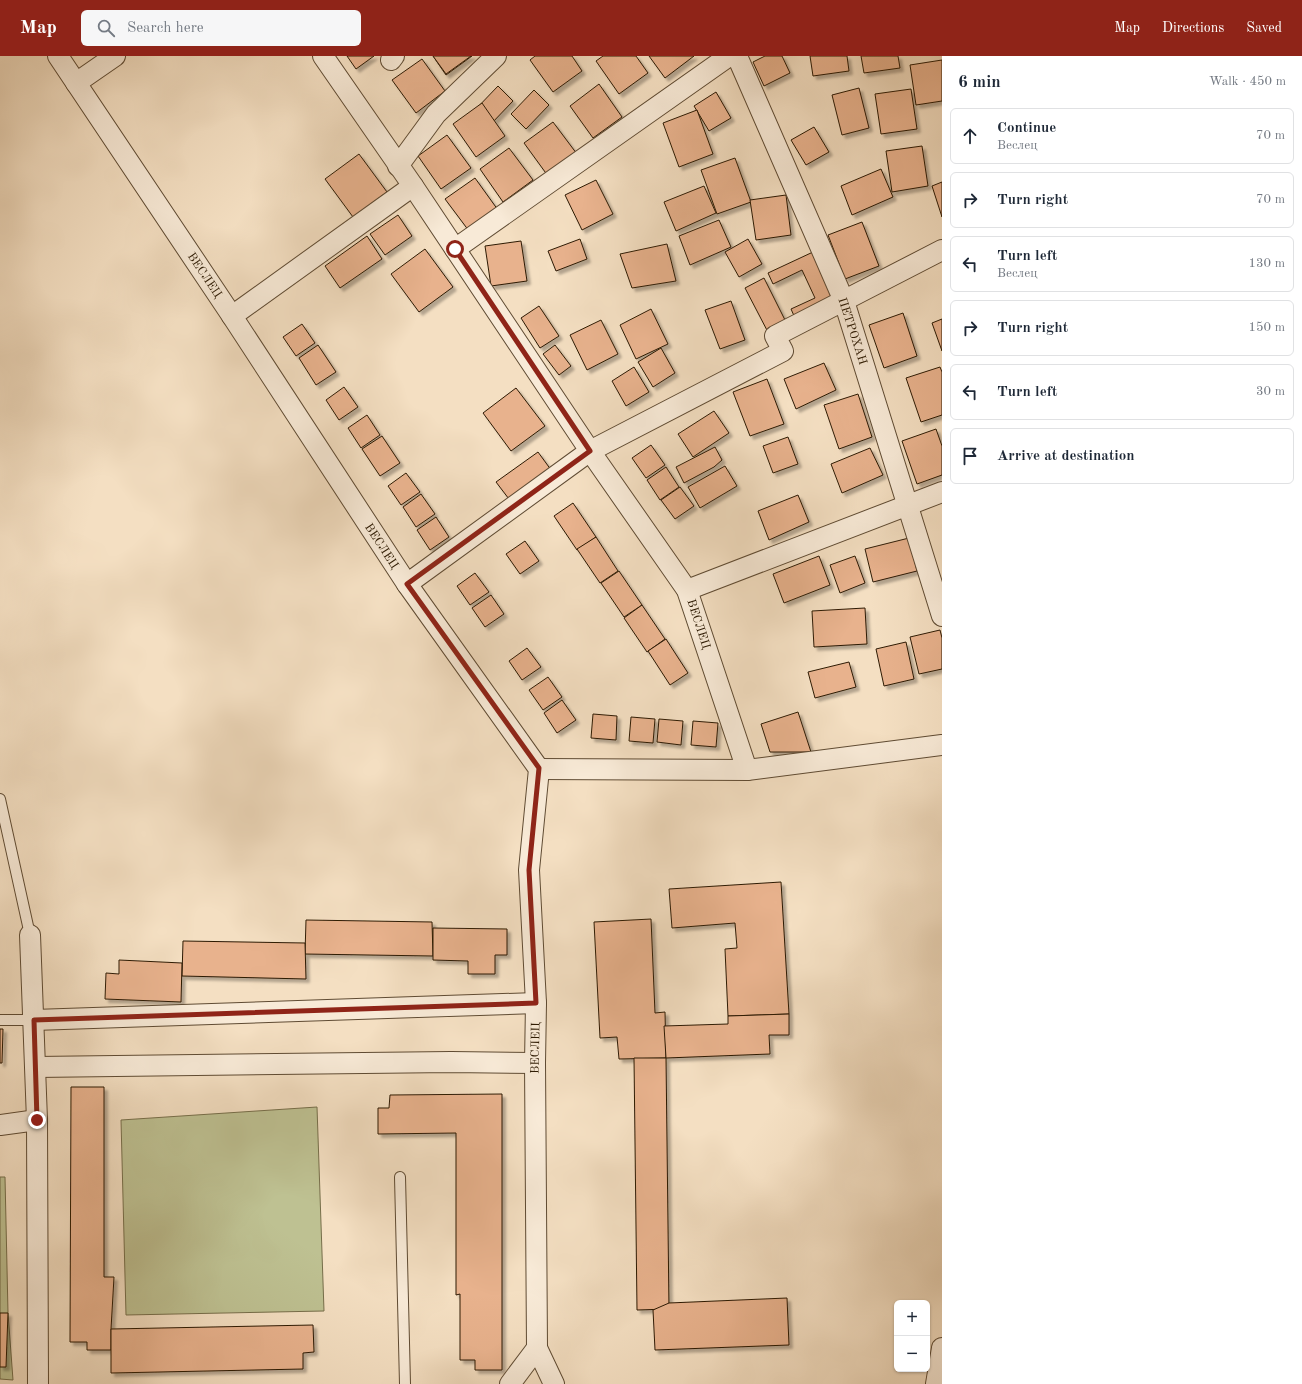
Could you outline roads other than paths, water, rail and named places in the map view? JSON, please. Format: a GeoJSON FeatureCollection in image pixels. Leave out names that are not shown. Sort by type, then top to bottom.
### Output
{"type":"FeatureCollection","features":[{"type":"Feature","properties":{"kind":"street","name":"ВЕСЛЕЦ"},"geometry":{"type":"LineString","coordinates":[[58,56],[232,316],[407,584],[539,768],[529,870],[536,1003],[537,1348],[554,1384]]}},
{"type":"Feature","properties":{"kind":"street"},"geometry":{"type":"LineString","coordinates":[[76,83],[114,56]]}},
{"type":"Feature","properties":{"kind":"street","name":"ВЕСЛЕЦ"},"geometry":{"type":"LineString","coordinates":[[323,56],[455,249],[590,451],[687,590],[747,770]]}},
{"type":"Feature","properties":{"kind":"street"},"geometry":{"type":"LineString","coordinates":[[398,166],[436,114],[496,56]]}},
{"type":"Feature","properties":{"kind":"street"},"geometry":{"type":"LineString","coordinates":[[455,249],[729,56]]}},
{"type":"Feature","properties":{"kind":"street","name":"ПЕТРОХАН"},"geometry":{"type":"LineString","coordinates":[[737,56],[844,301],[942,616]]}},
{"type":"Feature","properties":{"kind":"street"},"geometry":{"type":"LineString","coordinates":[[232,316],[412,186]]}},
{"type":"Feature","properties":{"kind":"street"},"geometry":{"type":"LineString","coordinates":[[407,584],[590,451],[783,351],[775,336],[942,250]]}},
{"type":"Feature","properties":{"kind":"street"},"geometry":{"type":"LineString","coordinates":[[687,590],[942,492]]}},
{"type":"Feature","properties":{"kind":"street"},"geometry":{"type":"LineString","coordinates":[[539,768],[747,770],[942,745]]}},
{"type":"Feature","properties":{"kind":"street"},"geometry":{"type":"LineString","coordinates":[[30,935],[37,1120],[38,1384]]}},
{"type":"Feature","properties":{"kind":"street"},"geometry":{"type":"LineString","coordinates":[[34,1020],[536,1003]]}},
{"type":"Feature","properties":{"kind":"street"},"geometry":{"type":"LineString","coordinates":[[36,1067],[451,1062],[535,1063]]}},
{"type":"Feature","properties":{"kind":"street"},"geometry":{"type":"LineString","coordinates":[[0,1125],[37,1120]]}},
{"type":"Feature","properties":{"kind":"street"},"geometry":{"type":"LineString","coordinates":[[510,1384],[537,1348]]}},
{"type":"Feature","properties":{"kind":"street"},"geometry":{"type":"LineString","coordinates":[[936,1384],[942,1348]]}},
{"type":"Feature","properties":{"kind":"lane"},"geometry":{"type":"LineString","coordinates":[[0,799],[30,935]]}},
{"type":"Feature","properties":{"kind":"lane"},"geometry":{"type":"LineString","coordinates":[[0,1020],[34,1020]]}},
{"type":"Feature","properties":{"kind":"lane"},"geometry":{"type":"LineString","coordinates":[[400,1176],[405,1384]]}}]}
